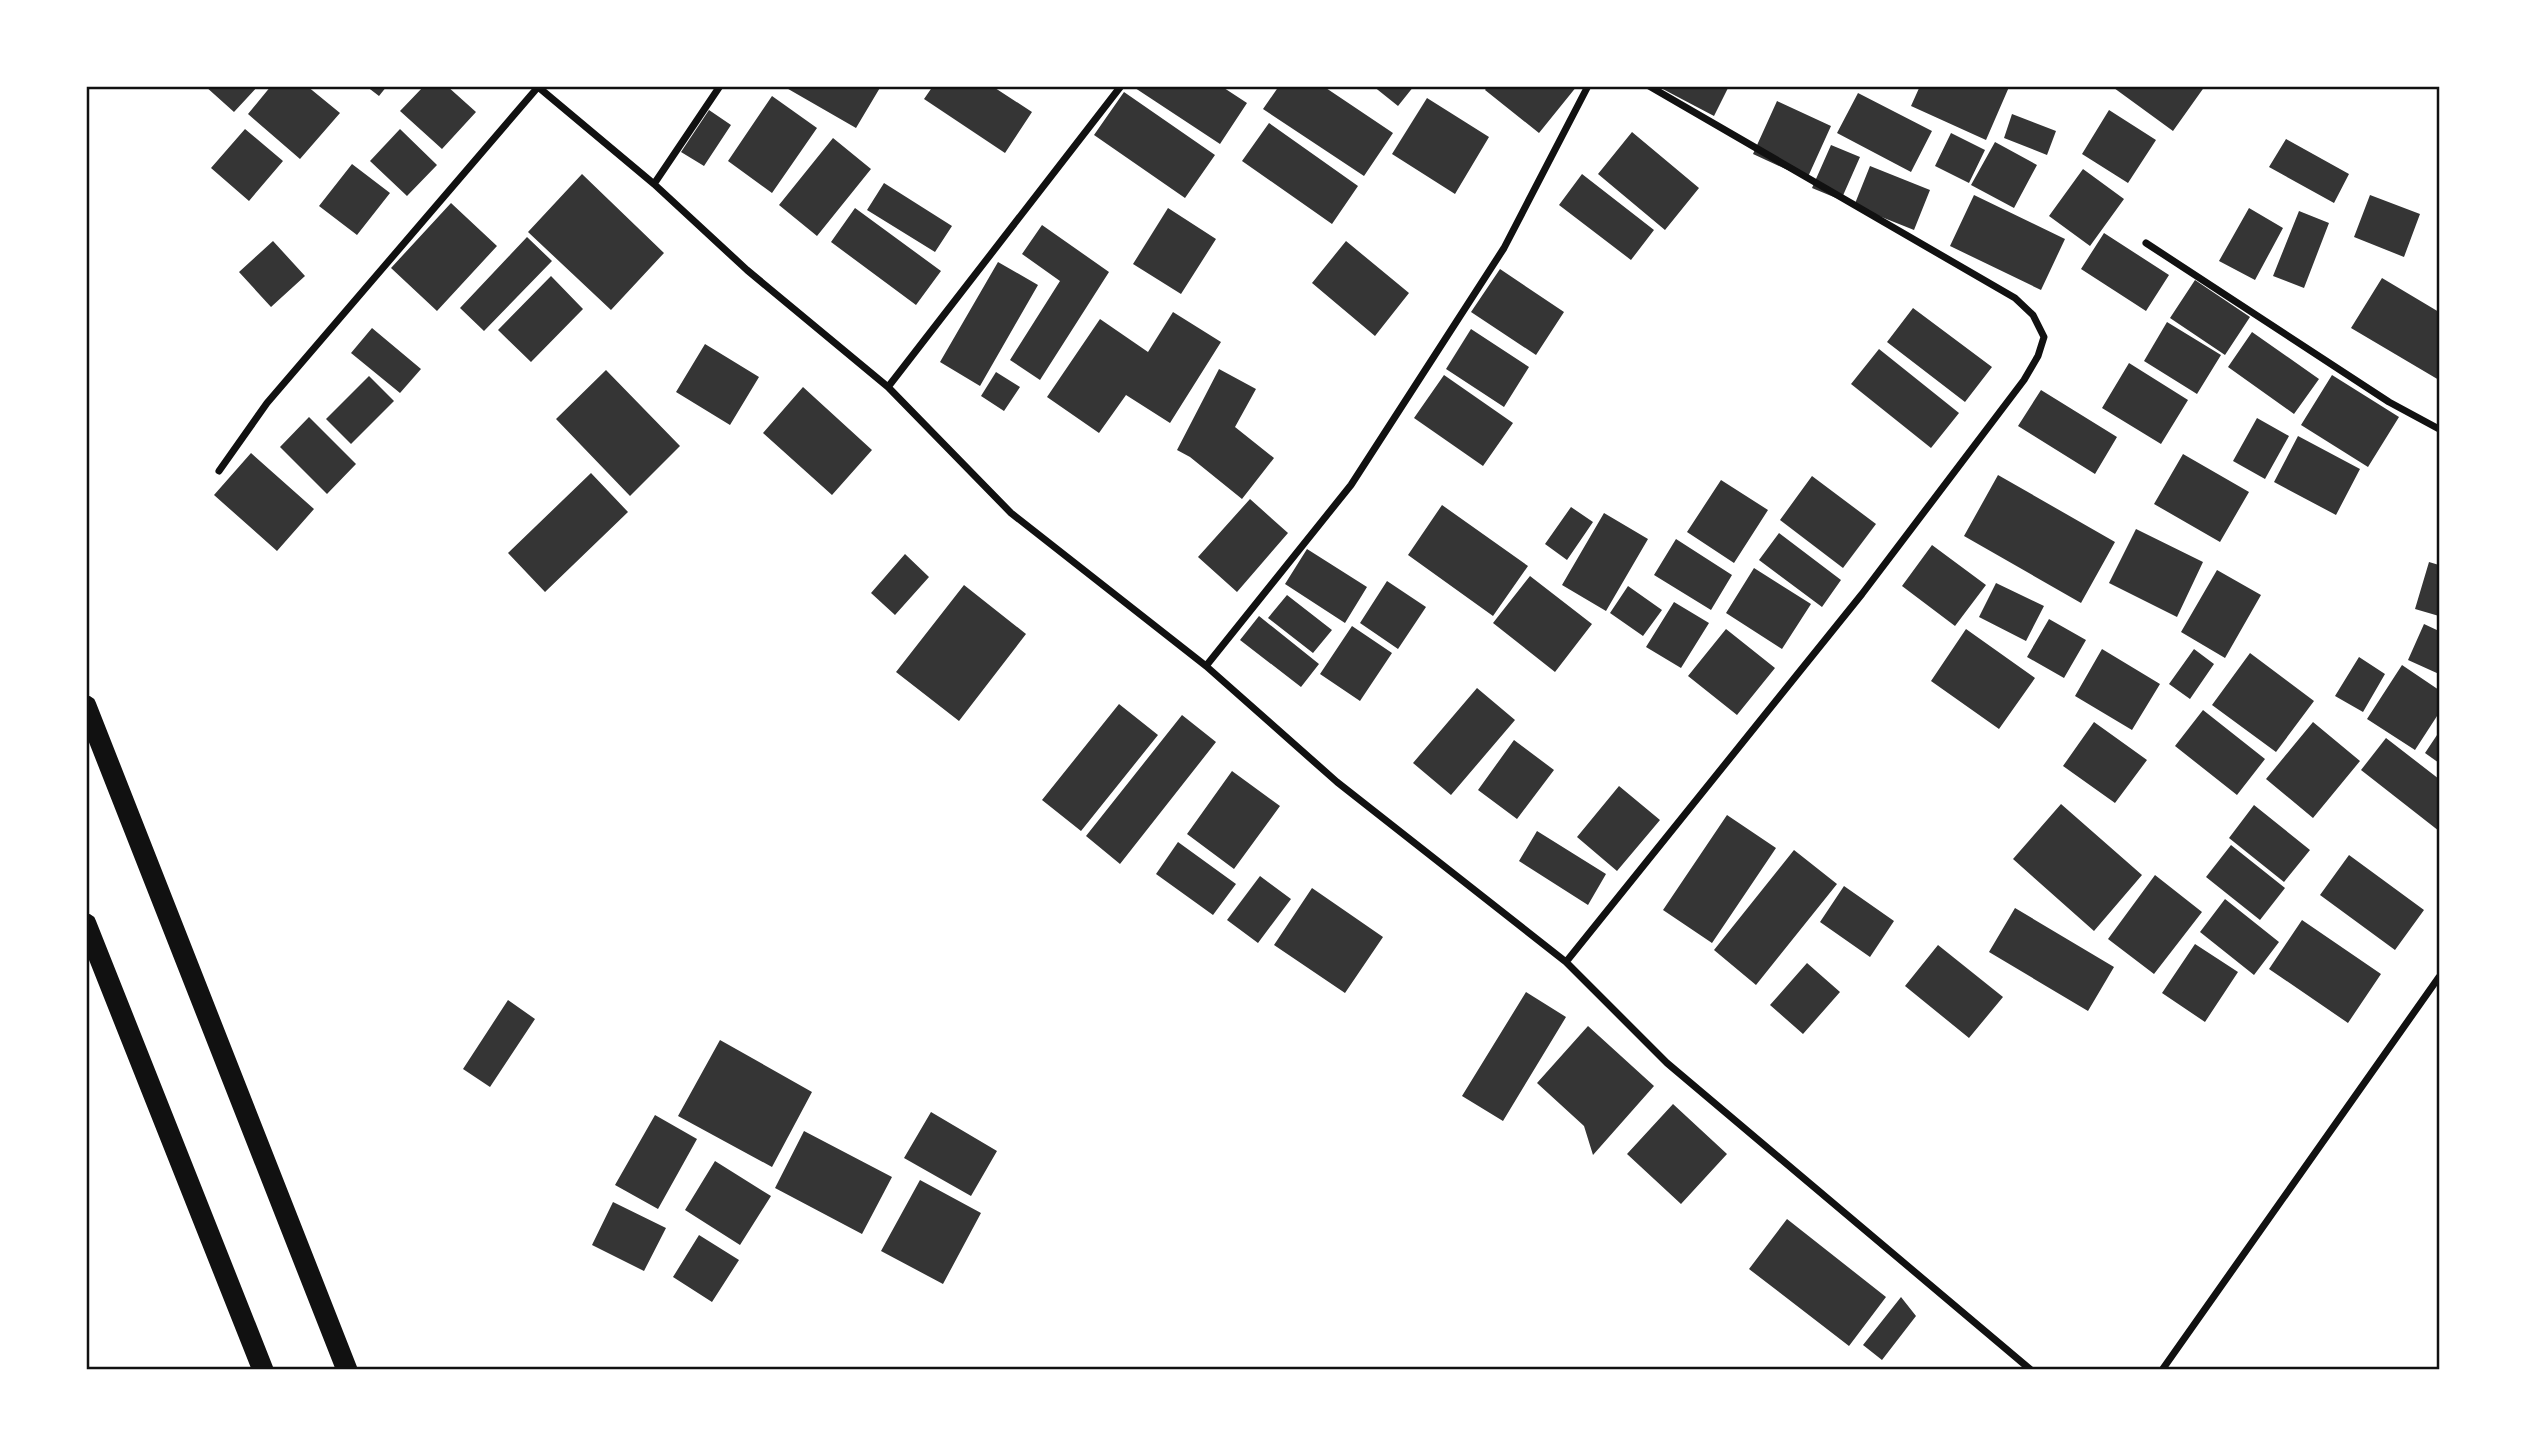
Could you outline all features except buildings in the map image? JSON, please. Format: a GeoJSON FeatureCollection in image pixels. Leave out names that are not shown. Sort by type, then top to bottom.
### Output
{"type":"FeatureCollection","features":[{"type":"Feature","properties":{"kind":"highway"},"geometry":{"type":"LineString","coordinates":[[86,706],[347,1370]]}},
{"type":"Feature","properties":{"kind":"highway"},"geometry":{"type":"LineString","coordinates":[[86,924],[263,1370]]}},
{"type":"Feature","properties":{"kind":"street"},"geometry":{"type":"LineString","coordinates":[[219,471],[267,403],[538,86],[654,184],[747,270],[888,387],[1011,513],[1206,666],[1337,782],[1566,962],[1667,1063],[2031,1370]]}},
{"type":"Feature","properties":{"kind":"street"},"geometry":{"type":"LineString","coordinates":[[654,184],[720,86]]}},
{"type":"Feature","properties":{"kind":"street"},"geometry":{"type":"LineString","coordinates":[[888,387],[1121,86]]}},
{"type":"Feature","properties":{"kind":"street"},"geometry":{"type":"LineString","coordinates":[[1206,666],[1351,485],[1504,248],[1588,86]]}},
{"type":"Feature","properties":{"kind":"street"},"geometry":{"type":"LineString","coordinates":[[1566,962],[1862,594],[2024,380],[2038,356],[2043,337],[2033,315],[2015,298],[1649,86]]}},
{"type":"Feature","properties":{"kind":"street"},"geometry":{"type":"LineString","coordinates":[[2146,243],[2389,402],[2439,429]]}},
{"type":"Feature","properties":{"kind":"street"},"geometry":{"type":"LineString","coordinates":[[2162,1370],[2439,977]]}}]}
